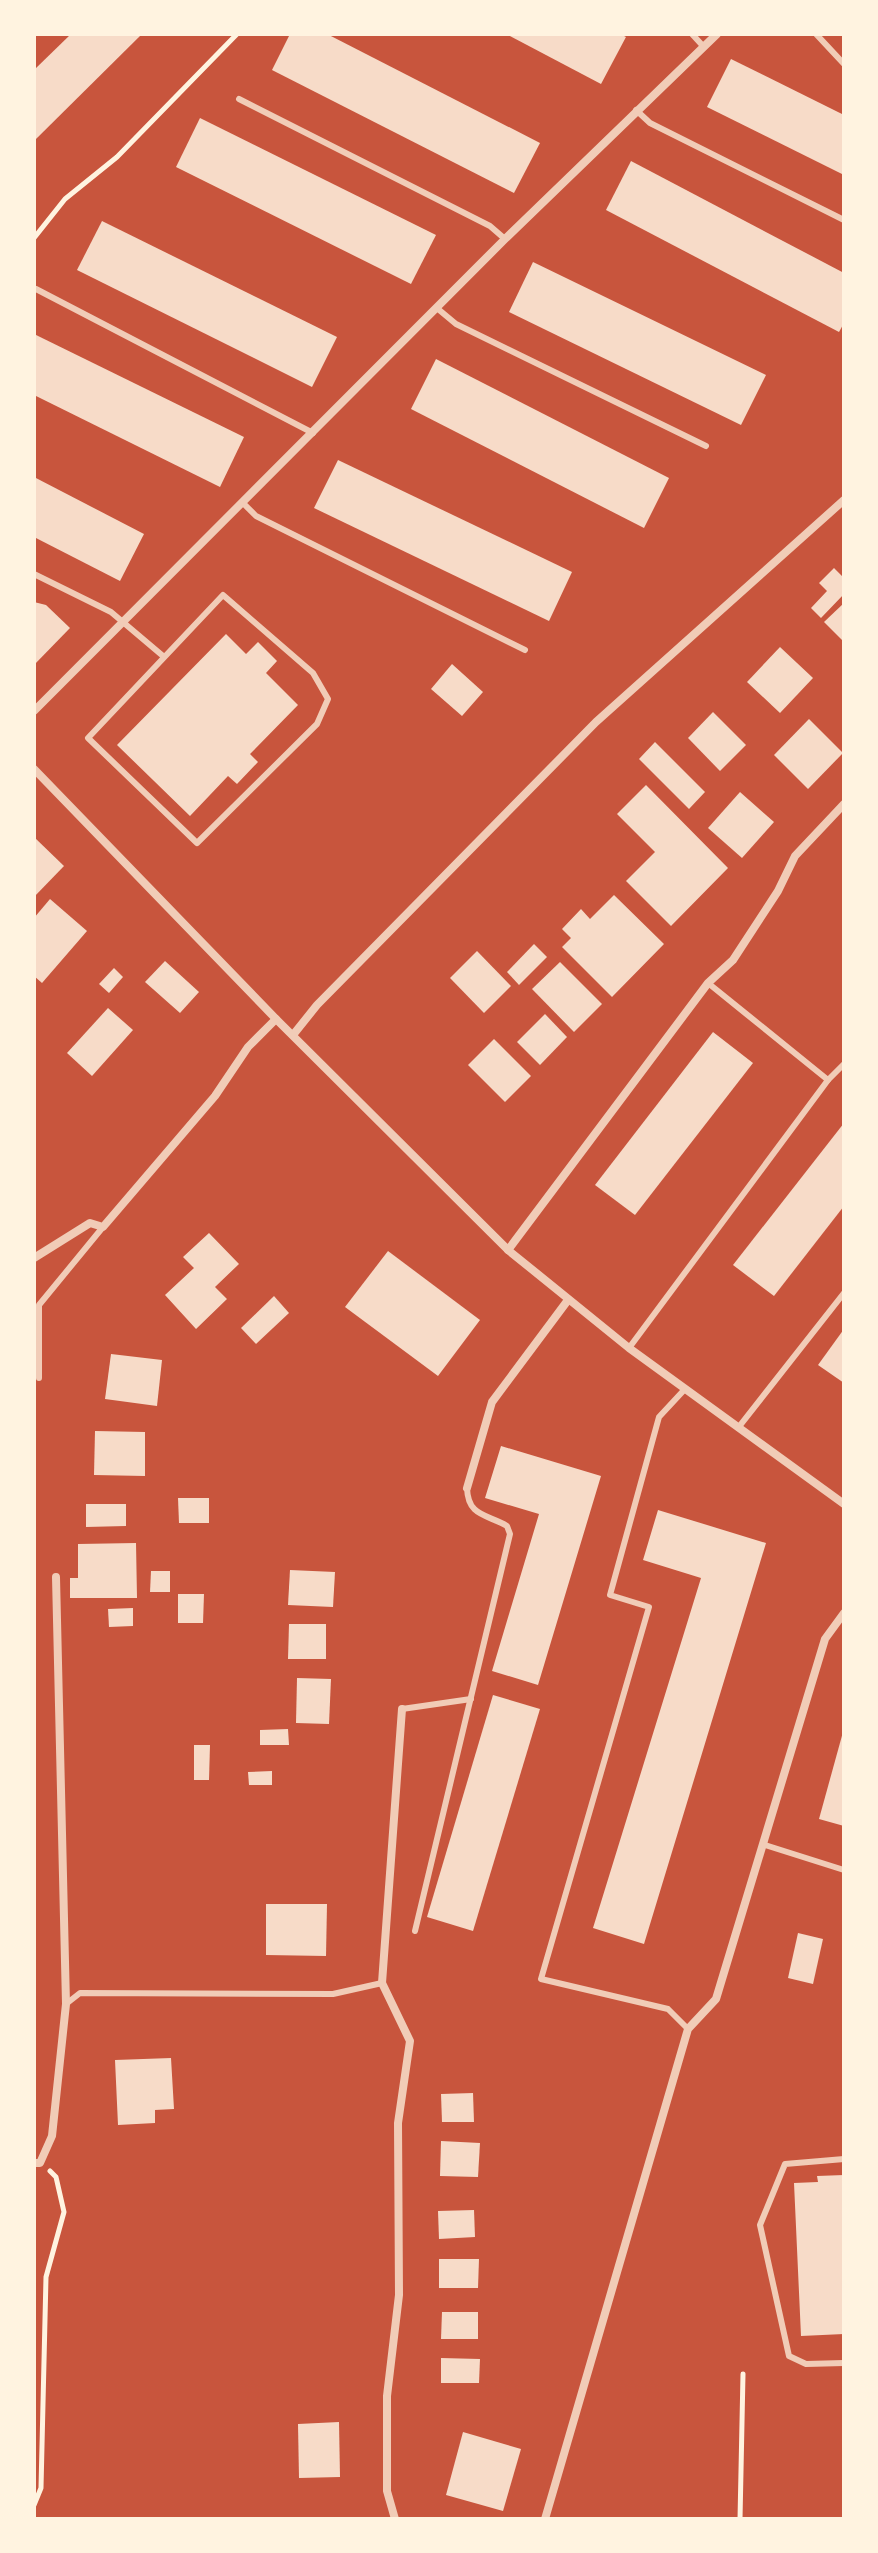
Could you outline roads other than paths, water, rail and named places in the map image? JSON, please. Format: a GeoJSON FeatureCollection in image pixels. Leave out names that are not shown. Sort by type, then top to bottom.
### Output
{"type":"FeatureCollection","features":[{"type":"Feature","properties":{"kind":"street"},"geometry":{"type":"LineString","coordinates":[[34,711],[314,434],[505,239],[717,34]]}},
{"type":"Feature","properties":{"kind":"street"},"geometry":{"type":"LineString","coordinates":[[293,1035],[317,1005],[596,722],[844,500]]}},
{"type":"Feature","properties":{"kind":"street"},"geometry":{"type":"LineString","coordinates":[[34,769],[276,1019],[508,1250],[629,1348],[844,1504]]}},
{"type":"Feature","properties":{"kind":"street"},"geometry":{"type":"LineString","coordinates":[[508,1250],[708,983],[733,960],[778,891],[795,856],[844,804]]}},
{"type":"Feature","properties":{"kind":"street"},"geometry":{"type":"LineString","coordinates":[[34,1258],[90,1223],[103,1227],[215,1096],[248,1047],[276,1019]]}},
{"type":"Feature","properties":{"kind":"street"},"geometry":{"type":"LineString","coordinates":[[467,1488],[492,1402],[568,1300]]}},
{"type":"Feature","properties":{"kind":"street"},"geometry":{"type":"LineString","coordinates":[[37,2163],[52,2136],[66,2004],[56,1577]]}},
{"type":"Feature","properties":{"kind":"street"},"geometry":{"type":"LineString","coordinates":[[545,2519],[688,2029],[716,1999],[825,1639],[844,1613]]}},
{"type":"Feature","properties":{"kind":"street"},"geometry":{"type":"LineString","coordinates":[[395,2519],[387,2491],[387,2396],[399,2295],[398,2123],[410,2041],[382,1983],[402,1709]]}},
{"type":"Feature","properties":{"kind":"lane"},"geometry":{"type":"LineString","coordinates":[[692,34],[703,46]]}},
{"type":"Feature","properties":{"kind":"lane"},"geometry":{"type":"LineString","coordinates":[[816,34],[844,64]]}},
{"type":"Feature","properties":{"kind":"lane"},"geometry":{"type":"LineString","coordinates":[[239,99],[490,226],[505,239]]}},
{"type":"Feature","properties":{"kind":"lane"},"geometry":{"type":"LineString","coordinates":[[636,110],[650,123],[844,220]]}},
{"type":"Feature","properties":{"kind":"lane"},"geometry":{"type":"LineString","coordinates":[[36,289],[314,434]]}},
{"type":"Feature","properties":{"kind":"lane"},"geometry":{"type":"LineString","coordinates":[[438,309],[456,324],[706,446]]}},
{"type":"Feature","properties":{"kind":"lane"},"geometry":{"type":"LineString","coordinates":[[243,503],[256,516],[525,650]]}},
{"type":"Feature","properties":{"kind":"lane"},"geometry":{"type":"LineString","coordinates":[[34,574],[122,621],[163,656]]}},
{"type":"Feature","properties":{"kind":"lane"},"geometry":{"type":"LineString","coordinates":[[223,595],[313,673],[328,699],[317,724],[197,843],[88,738],[163,656],[223,595]]}},
{"type":"Feature","properties":{"kind":"lane"},"geometry":{"type":"LineString","coordinates":[[708,983],[828,1080]]}},
{"type":"Feature","properties":{"kind":"lane"},"geometry":{"type":"LineString","coordinates":[[629,1348],[828,1080],[844,1064]]}},
{"type":"Feature","properties":{"kind":"lane"},"geometry":{"type":"LineString","coordinates":[[39,1378],[39,1305],[103,1227]]}},
{"type":"Feature","properties":{"kind":"lane"},"geometry":{"type":"LineString","coordinates":[[738,1428],[844,1293]]}},
{"type":"Feature","properties":{"kind":"lane"},"geometry":{"type":"LineString","coordinates":[[685,1389],[659,1417],[610,1595],[649,1607],[541,1979],[668,2009],[688,2029]]}},
{"type":"Feature","properties":{"kind":"lane"},"geometry":{"type":"LineString","coordinates":[[415,1931],[510,1534],[507,1526],[480,1517],[473,1510],[467,1488]]}},
{"type":"Feature","properties":{"kind":"lane"},"geometry":{"type":"LineString","coordinates":[[402,1709],[471,1699]]}},
{"type":"Feature","properties":{"kind":"lane"},"geometry":{"type":"LineString","coordinates":[[765,1845],[844,1870]]}},
{"type":"Feature","properties":{"kind":"lane"},"geometry":{"type":"LineString","coordinates":[[66,2004],[80,1993],[333,1994],[382,1983]]}},
{"type":"Feature","properties":{"kind":"lane"},"geometry":{"type":"LineString","coordinates":[[844,2159],[785,2164],[760,2225],[789,2356],[806,2364],[844,2363]]}}]}
